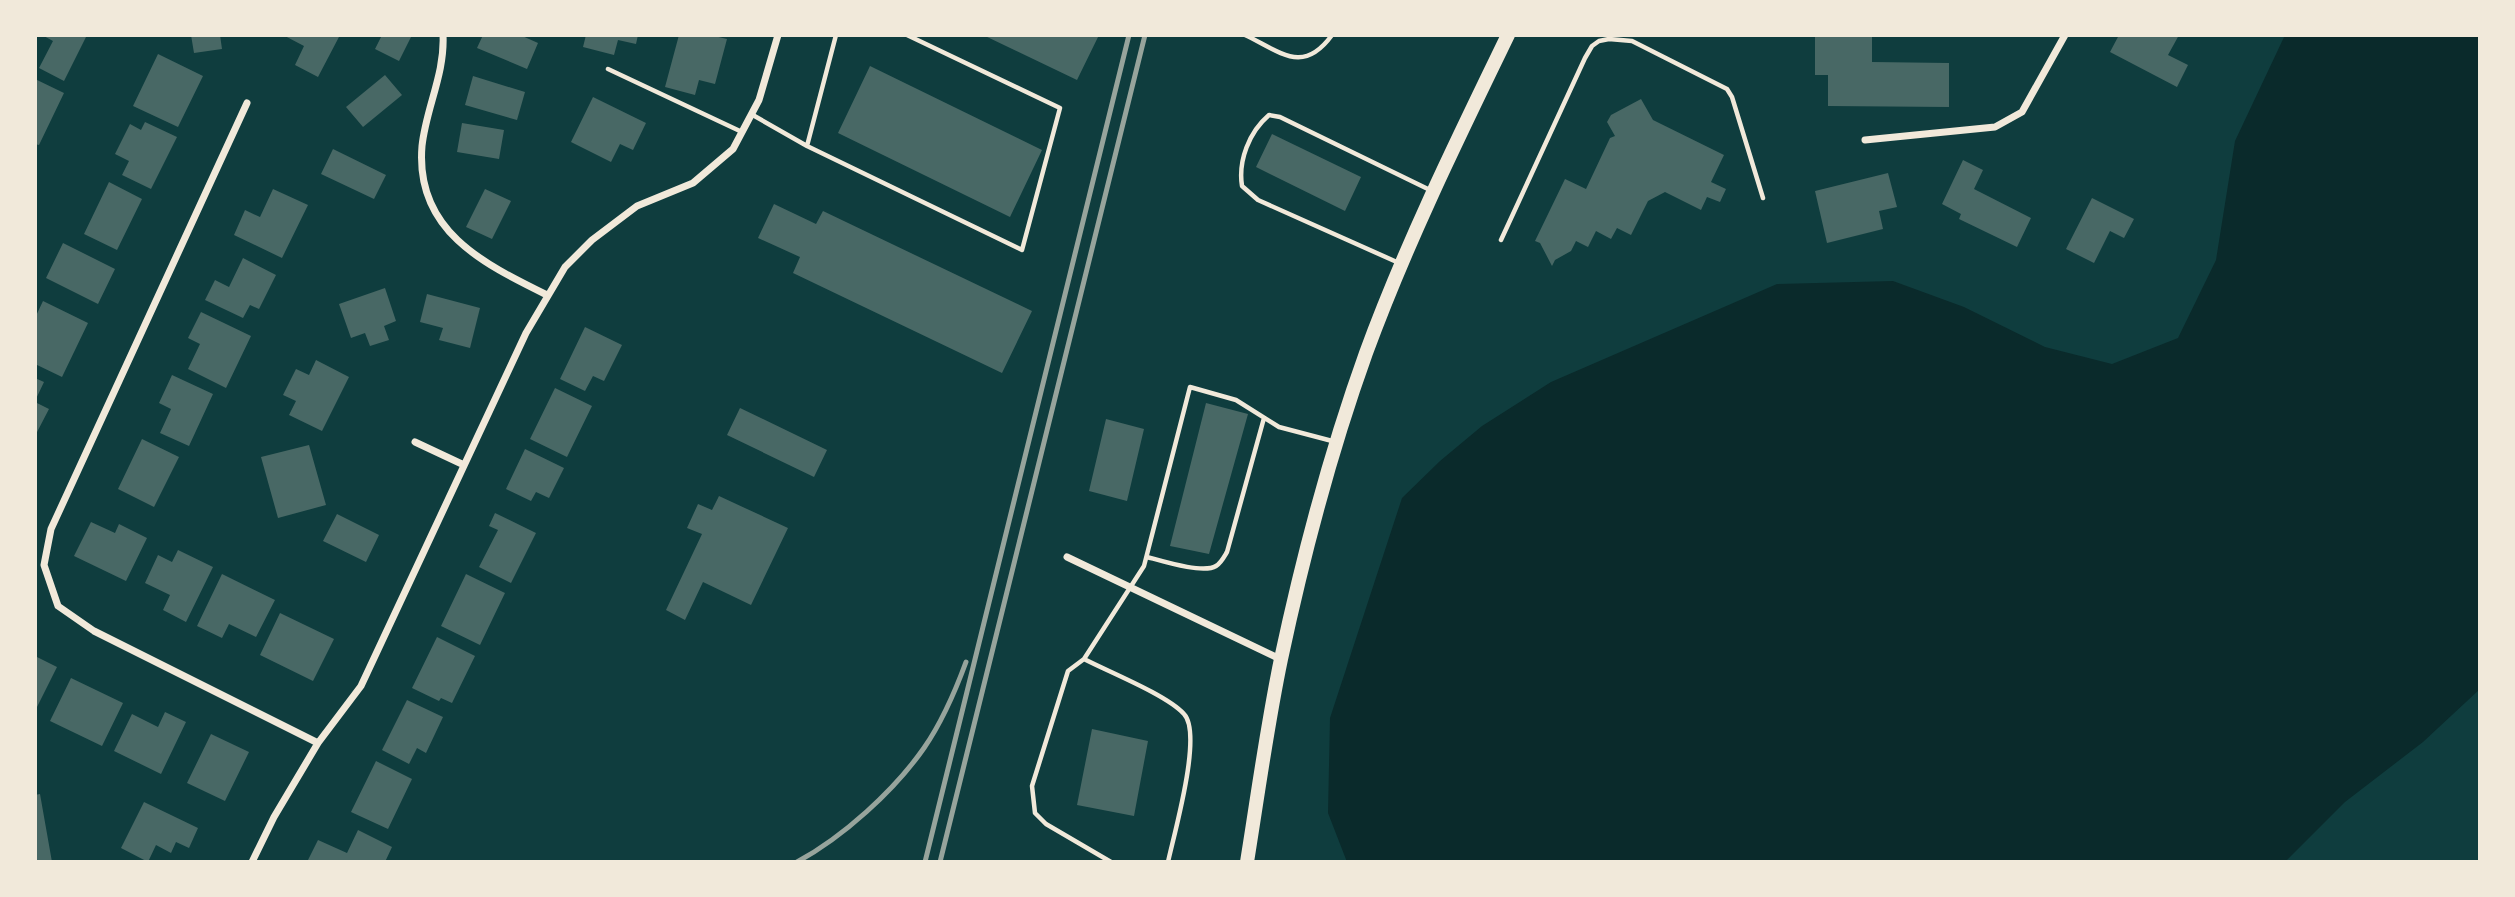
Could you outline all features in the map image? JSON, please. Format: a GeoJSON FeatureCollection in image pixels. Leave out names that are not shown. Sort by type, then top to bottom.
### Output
{"type":"FeatureCollection","features":[{"type":"Feature","properties":{"kind":"main road"},"geometry":{"type":"LineString","coordinates":[[1247,862],[1281,660],[1312,526],[1336,442],[1366,353],[1402,264],[1433,191],[1508,35]]}},
{"type":"Feature","properties":{"kind":"street"},"geometry":{"type":"LineString","coordinates":[[443,35],[444,55],[422,146],[425,189],[438,220],[465,248],[502,273],[547,295]]}},
{"type":"Feature","properties":{"kind":"street"},"geometry":{"type":"LineString","coordinates":[[252,862],[274,817],[318,743],[361,686],[547,295],[565,267],[592,240],[637,206],[694,183],[733,149],[759,100],[778,35]]}},
{"type":"Feature","properties":{"kind":"street"},"geometry":{"type":"LineString","coordinates":[[1865,140],[1995,127],[2022,112],[2065,35]]}},
{"type":"Feature","properties":{"kind":"street"},"geometry":{"type":"LineString","coordinates":[[247,103],[51,529],[44,565],[58,606],[94,631],[318,743]]}},
{"type":"Feature","properties":{"kind":"street"},"geometry":{"type":"LineString","coordinates":[[415,442],[464,465]]}},
{"type":"Feature","properties":{"kind":"street"},"geometry":{"type":"LineString","coordinates":[[1067,557],[1281,660]]}},
{"type":"Feature","properties":{"kind":"lane"},"geometry":{"type":"LineString","coordinates":[[807,146],[836,35]]}},
{"type":"Feature","properties":{"kind":"lane"},"geometry":{"type":"LineString","coordinates":[[751,114],[807,146],[1022,250],[1060,108],[906,35]]}},
{"type":"Feature","properties":{"kind":"lane"},"geometry":{"type":"LineString","coordinates":[[1245,35],[1291,57],[1305,58],[1320,51],[1332,35]]}},
{"type":"Feature","properties":{"kind":"lane"},"geometry":{"type":"LineString","coordinates":[[1501,240],[1592,46],[1609,38],[1633,38],[1727,89],[1732,97],[1763,198]]}},
{"type":"Feature","properties":{"kind":"lane"},"geometry":{"type":"LineString","coordinates":[[608,69],[741,132]]}},
{"type":"Feature","properties":{"kind":"lane"},"geometry":{"type":"LineString","coordinates":[[1402,264],[1258,200],[1242,186],[1240,170],[1247,147],[1259,124],[1269,115],[1280,117],[1433,191]]}},
{"type":"Feature","properties":{"kind":"lane"},"geometry":{"type":"LineString","coordinates":[[1111,862],[1046,824],[1035,813],[1032,786],[1068,671],[1084,659],[1144,566],[1190,387],[1236,400],[1279,427],[1336,442]]}},
{"type":"Feature","properties":{"kind":"lane"},"geometry":{"type":"LineString","coordinates":[[1147,557],[1204,569],[1215,567],[1222,561],[1227,552],[1264,418]]}},
{"type":"Feature","properties":{"kind":"lane"},"geometry":{"type":"LineString","coordinates":[[1084,659],[1169,702],[1186,715],[1191,731],[1191,751],[1168,862]]}},
{"type":"Feature","properties":{"kind":"water"},"geometry":{"type":"Polygon","coordinates":[[[2285,35],[2480,35],[2480,689],[2423,742],[2345,802],[2285,862],[1347,862],[1328,813],[1330,718],[1402,498],[1440,461],[1482,426],[1551,382],[1777,284],[1893,281],[1964,307],[2045,347],[2112,364],[2178,338],[2216,260],[2235,141],[2285,35]]]}},
{"type":"Feature","properties":{"kind":"building"},"geometry":{"type":"Polygon","coordinates":[[[42,35],[87,35],[64,81],[39,68],[53,41],[42,35]]]}},
{"type":"Feature","properties":{"kind":"building"},"geometry":{"type":"Polygon","coordinates":[[[191,35],[220,35],[222,49],[194,53],[191,35]]]}},
{"type":"Feature","properties":{"kind":"building"},"geometry":{"type":"Polygon","coordinates":[[[283,35],[340,35],[318,77],[295,65],[304,46],[283,35]]]}},
{"type":"Feature","properties":{"kind":"building"},"geometry":{"type":"Polygon","coordinates":[[[382,35],[412,35],[399,61],[375,49],[382,35]]]}},
{"type":"Feature","properties":{"kind":"building"},"geometry":{"type":"Polygon","coordinates":[[[483,35],[520,35],[538,43],[527,69],[477,48],[483,35]]]}},
{"type":"Feature","properties":{"kind":"building"},"geometry":{"type":"Polygon","coordinates":[[[586,35],[638,35],[636,44],[618,40],[614,55],[583,47],[586,35]]]}},
{"type":"Feature","properties":{"kind":"building"},"geometry":{"type":"Polygon","coordinates":[[[679,35],[710,35],[727,39],[715,84],[699,80],[695,95],[665,87],[679,35]]]}},
{"type":"Feature","properties":{"kind":"building"},"geometry":{"type":"Polygon","coordinates":[[[983,35],[1099,35],[1077,80],[983,35]]]}},
{"type":"Feature","properties":{"kind":"building"},"geometry":{"type":"Polygon","coordinates":[[[1815,35],[1872,35],[1872,62],[1949,63],[1949,107],[1828,106],[1828,75],[1815,75],[1815,35]]]}},
{"type":"Feature","properties":{"kind":"building"},"geometry":{"type":"Polygon","coordinates":[[[2119,35],[2179,35],[2168,55],[2188,65],[2177,87],[2110,52],[2119,35]]]}},
{"type":"Feature","properties":{"kind":"building"},"geometry":{"type":"Polygon","coordinates":[[[158,54],[203,76],[178,127],[133,106],[158,54]]]}},
{"type":"Feature","properties":{"kind":"building"},"geometry":{"type":"Polygon","coordinates":[[[870,66],[1042,150],[1010,217],[838,133],[870,66]]]}},
{"type":"Feature","properties":{"kind":"building"},"geometry":{"type":"Polygon","coordinates":[[[385,75],[402,95],[363,127],[346,107],[385,75]]]}},
{"type":"Feature","properties":{"kind":"building"},"geometry":{"type":"Polygon","coordinates":[[[473,76],[525,92],[517,120],[465,105],[473,76]]]}},
{"type":"Feature","properties":{"kind":"building"},"geometry":{"type":"Polygon","coordinates":[[[35,79],[64,93],[39,145],[35,144],[35,79]]]}},
{"type":"Feature","properties":{"kind":"building"},"geometry":{"type":"Polygon","coordinates":[[[593,97],[646,123],[633,150],[620,144],[611,162],[571,142],[593,97]]]}},
{"type":"Feature","properties":{"kind":"building"},"geometry":{"type":"Polygon","coordinates":[[[1641,99],[1653,120],[1724,155],[1711,182],[1726,189],[1720,202],[1707,197],[1701,210],[1665,192],[1648,201],[1631,235],[1617,228],[1611,239],[1596,231],[1588,247],[1576,241],[1571,251],[1555,260],[1552,266],[1540,243],[1535,241],[1565,179],[1586,189],[1610,138],[1615,136],[1607,122],[1611,115],[1641,99]]]}},
{"type":"Feature","properties":{"kind":"building"},"geometry":{"type":"Polygon","coordinates":[[[145,122],[177,137],[151,189],[122,175],[129,161],[115,154],[130,124],[141,130],[145,122]]]}},
{"type":"Feature","properties":{"kind":"building"},"geometry":{"type":"Polygon","coordinates":[[[462,123],[504,130],[499,159],[457,152],[462,123]]]}},
{"type":"Feature","properties":{"kind":"building"},"geometry":{"type":"Polygon","coordinates":[[[1272,134],[1361,177],[1345,211],[1256,167],[1272,134]]]}},
{"type":"Feature","properties":{"kind":"building"},"geometry":{"type":"Polygon","coordinates":[[[333,149],[386,175],[374,199],[321,174],[333,149]]]}},
{"type":"Feature","properties":{"kind":"building"},"geometry":{"type":"Polygon","coordinates":[[[1963,160],[1983,170],[1974,189],[2031,218],[2017,247],[1959,219],[1961,214],[1942,204],[1963,160]]]}},
{"type":"Feature","properties":{"kind":"building"},"geometry":{"type":"Polygon","coordinates":[[[1888,173],[1897,207],[1879,211],[1883,229],[1827,243],[1815,191],[1888,173]]]}},
{"type":"Feature","properties":{"kind":"building"},"geometry":{"type":"Polygon","coordinates":[[[109,182],[142,199],[117,250],[84,234],[109,182]]]}},
{"type":"Feature","properties":{"kind":"building"},"geometry":{"type":"Polygon","coordinates":[[[273,189],[308,205],[282,258],[234,235],[245,210],[260,217],[273,189]]]}},
{"type":"Feature","properties":{"kind":"building"},"geometry":{"type":"Polygon","coordinates":[[[485,189],[511,201],[492,239],[466,227],[485,189]]]}},
{"type":"Feature","properties":{"kind":"building"},"geometry":{"type":"Polygon","coordinates":[[[2092,198],[2134,219],[2124,238],[2110,231],[2094,263],[2066,249],[2092,198]]]}},
{"type":"Feature","properties":{"kind":"building"},"geometry":{"type":"Polygon","coordinates":[[[774,204],[816,224],[823,211],[1032,311],[1002,373],[793,273],[800,257],[758,238],[774,204]]]}},
{"type":"Feature","properties":{"kind":"building"},"geometry":{"type":"Polygon","coordinates":[[[63,243],[115,269],[98,304],[46,278],[63,243]]]}},
{"type":"Feature","properties":{"kind":"building"},"geometry":{"type":"Polygon","coordinates":[[[243,258],[276,275],[259,309],[250,305],[243,318],[205,300],[215,280],[229,287],[243,258]]]}},
{"type":"Feature","properties":{"kind":"building"},"geometry":{"type":"Polygon","coordinates":[[[385,288],[396,321],[384,326],[389,340],[370,346],[365,333],[351,338],[339,304],[385,288]]]}},
{"type":"Feature","properties":{"kind":"building"},"geometry":{"type":"Polygon","coordinates":[[[427,294],[480,308],[470,348],[439,340],[443,328],[420,322],[427,294]]]}},
{"type":"Feature","properties":{"kind":"building"},"geometry":{"type":"Polygon","coordinates":[[[43,301],[88,323],[62,377],[35,364],[35,318],[43,301]]]}},
{"type":"Feature","properties":{"kind":"building"},"geometry":{"type":"Polygon","coordinates":[[[201,312],[251,336],[226,388],[188,369],[200,344],[188,338],[201,312]]]}},
{"type":"Feature","properties":{"kind":"building"},"geometry":{"type":"Polygon","coordinates":[[[585,327],[622,345],[604,381],[593,376],[585,391],[560,379],[585,327]]]}},
{"type":"Feature","properties":{"kind":"building"},"geometry":{"type":"Polygon","coordinates":[[[316,360],[349,377],[322,431],[289,415],[296,401],[283,395],[296,369],[309,375],[316,360]]]}},
{"type":"Feature","properties":{"kind":"building"},"geometry":{"type":"Polygon","coordinates":[[[172,375],[213,394],[189,446],[160,433],[171,409],[159,403],[172,375]]]}},
{"type":"Feature","properties":{"kind":"building"},"geometry":{"type":"Polygon","coordinates":[[[35,378],[44,382],[35,401],[35,378]]]}},
{"type":"Feature","properties":{"kind":"building"},"geometry":{"type":"Polygon","coordinates":[[[555,388],[592,406],[567,457],[530,439],[555,388]]]}},
{"type":"Feature","properties":{"kind":"building"},"geometry":{"type":"Polygon","coordinates":[[[35,402],[49,409],[35,436],[35,402]]]}},
{"type":"Feature","properties":{"kind":"building"},"geometry":{"type":"Polygon","coordinates":[[[1206,403],[1248,414],[1209,554],[1170,546],[1206,403]]]}},
{"type":"Feature","properties":{"kind":"building"},"geometry":{"type":"Polygon","coordinates":[[[740,408],[827,450],[814,477],[727,435],[740,408]]]}},
{"type":"Feature","properties":{"kind":"building"},"geometry":{"type":"Polygon","coordinates":[[[1106,419],[1144,429],[1127,501],[1089,491],[1106,419]]]}},
{"type":"Feature","properties":{"kind":"building"},"geometry":{"type":"Polygon","coordinates":[[[142,439],[179,457],[154,507],[118,489],[142,439]]]}},
{"type":"Feature","properties":{"kind":"building"},"geometry":{"type":"Polygon","coordinates":[[[309,445],[326,505],[278,518],[261,457],[309,445]]]}},
{"type":"Feature","properties":{"kind":"building"},"geometry":{"type":"Polygon","coordinates":[[[525,449],[564,468],[549,498],[536,492],[531,501],[506,489],[525,449]]]}},
{"type":"Feature","properties":{"kind":"building"},"geometry":{"type":"Polygon","coordinates":[[[719,496],[788,528],[751,605],[703,582],[685,620],[666,610],[702,534],[687,528],[698,504],[712,510],[719,496]]]}},
{"type":"Feature","properties":{"kind":"building"},"geometry":{"type":"Polygon","coordinates":[[[495,513],[536,533],[511,583],[479,567],[498,530],[489,526],[495,513]]]}},
{"type":"Feature","properties":{"kind":"building"},"geometry":{"type":"Polygon","coordinates":[[[337,514],[379,535],[366,562],[323,541],[337,514]]]}},
{"type":"Feature","properties":{"kind":"building"},"geometry":{"type":"Polygon","coordinates":[[[91,522],[115,533],[119,524],[147,538],[126,581],[74,556],[91,522]]]}},
{"type":"Feature","properties":{"kind":"building"},"geometry":{"type":"Polygon","coordinates":[[[178,550],[213,567],[186,622],[163,610],[170,595],[145,583],[158,555],[172,562],[178,550]]]}},
{"type":"Feature","properties":{"kind":"building"},"geometry":{"type":"Polygon","coordinates":[[[222,574],[275,600],[256,637],[229,624],[222,638],[197,626],[222,574]]]}},
{"type":"Feature","properties":{"kind":"building"},"geometry":{"type":"Polygon","coordinates":[[[466,574],[505,593],[480,645],[441,626],[466,574]]]}},
{"type":"Feature","properties":{"kind":"building"},"geometry":{"type":"Polygon","coordinates":[[[280,613],[334,639],[313,681],[260,655],[280,613]]]}},
{"type":"Feature","properties":{"kind":"building"},"geometry":{"type":"Polygon","coordinates":[[[437,637],[475,656],[452,703],[441,698],[439,701],[412,688],[437,637]]]}},
{"type":"Feature","properties":{"kind":"building"},"geometry":{"type":"Polygon","coordinates":[[[35,656],[57,667],[35,711],[35,656]]]}},
{"type":"Feature","properties":{"kind":"building"},"geometry":{"type":"Polygon","coordinates":[[[71,678],[123,703],[102,746],[50,721],[71,678]]]}},
{"type":"Feature","properties":{"kind":"building"},"geometry":{"type":"Polygon","coordinates":[[[407,700],[443,717],[426,753],[417,748],[409,764],[382,750],[407,700]]]}},
{"type":"Feature","properties":{"kind":"building"},"geometry":{"type":"Polygon","coordinates":[[[165,712],[186,722],[161,774],[114,751],[132,714],[158,727],[165,712]]]}},
{"type":"Feature","properties":{"kind":"building"},"geometry":{"type":"Polygon","coordinates":[[[1092,729],[1148,741],[1134,816],[1077,805],[1092,729]]]}},
{"type":"Feature","properties":{"kind":"building"},"geometry":{"type":"Polygon","coordinates":[[[211,734],[249,752],[225,801],[187,783],[211,734]]]}},
{"type":"Feature","properties":{"kind":"building"},"geometry":{"type":"Polygon","coordinates":[[[376,761],[412,779],[388,829],[351,812],[376,761]]]}},
{"type":"Feature","properties":{"kind":"building"},"geometry":{"type":"Polygon","coordinates":[[[40,794],[52,862],[35,862],[35,795],[40,794]]]}},
{"type":"Feature","properties":{"kind":"building"},"geometry":{"type":"Polygon","coordinates":[[[144,802],[198,828],[189,848],[176,842],[171,853],[156,845],[148,862],[121,848],[144,802]]]}},
{"type":"Feature","properties":{"kind":"building"},"geometry":{"type":"Polygon","coordinates":[[[358,830],[392,847],[385,862],[307,862],[318,840],[347,853],[358,830]]]}},
{"type":"Feature","properties":{"kind":"railway"},"geometry":{"type":"LineString","coordinates":[[925,862],[1129,35]]}},
{"type":"Feature","properties":{"kind":"railway"},"geometry":{"type":"LineString","coordinates":[[940,862],[1145,35]]}},
{"type":"Feature","properties":{"kind":"railway"},"geometry":{"type":"LineString","coordinates":[[797,862],[832,840],[866,812],[912,764],[931,738],[953,696],[966,662]]}}]}
